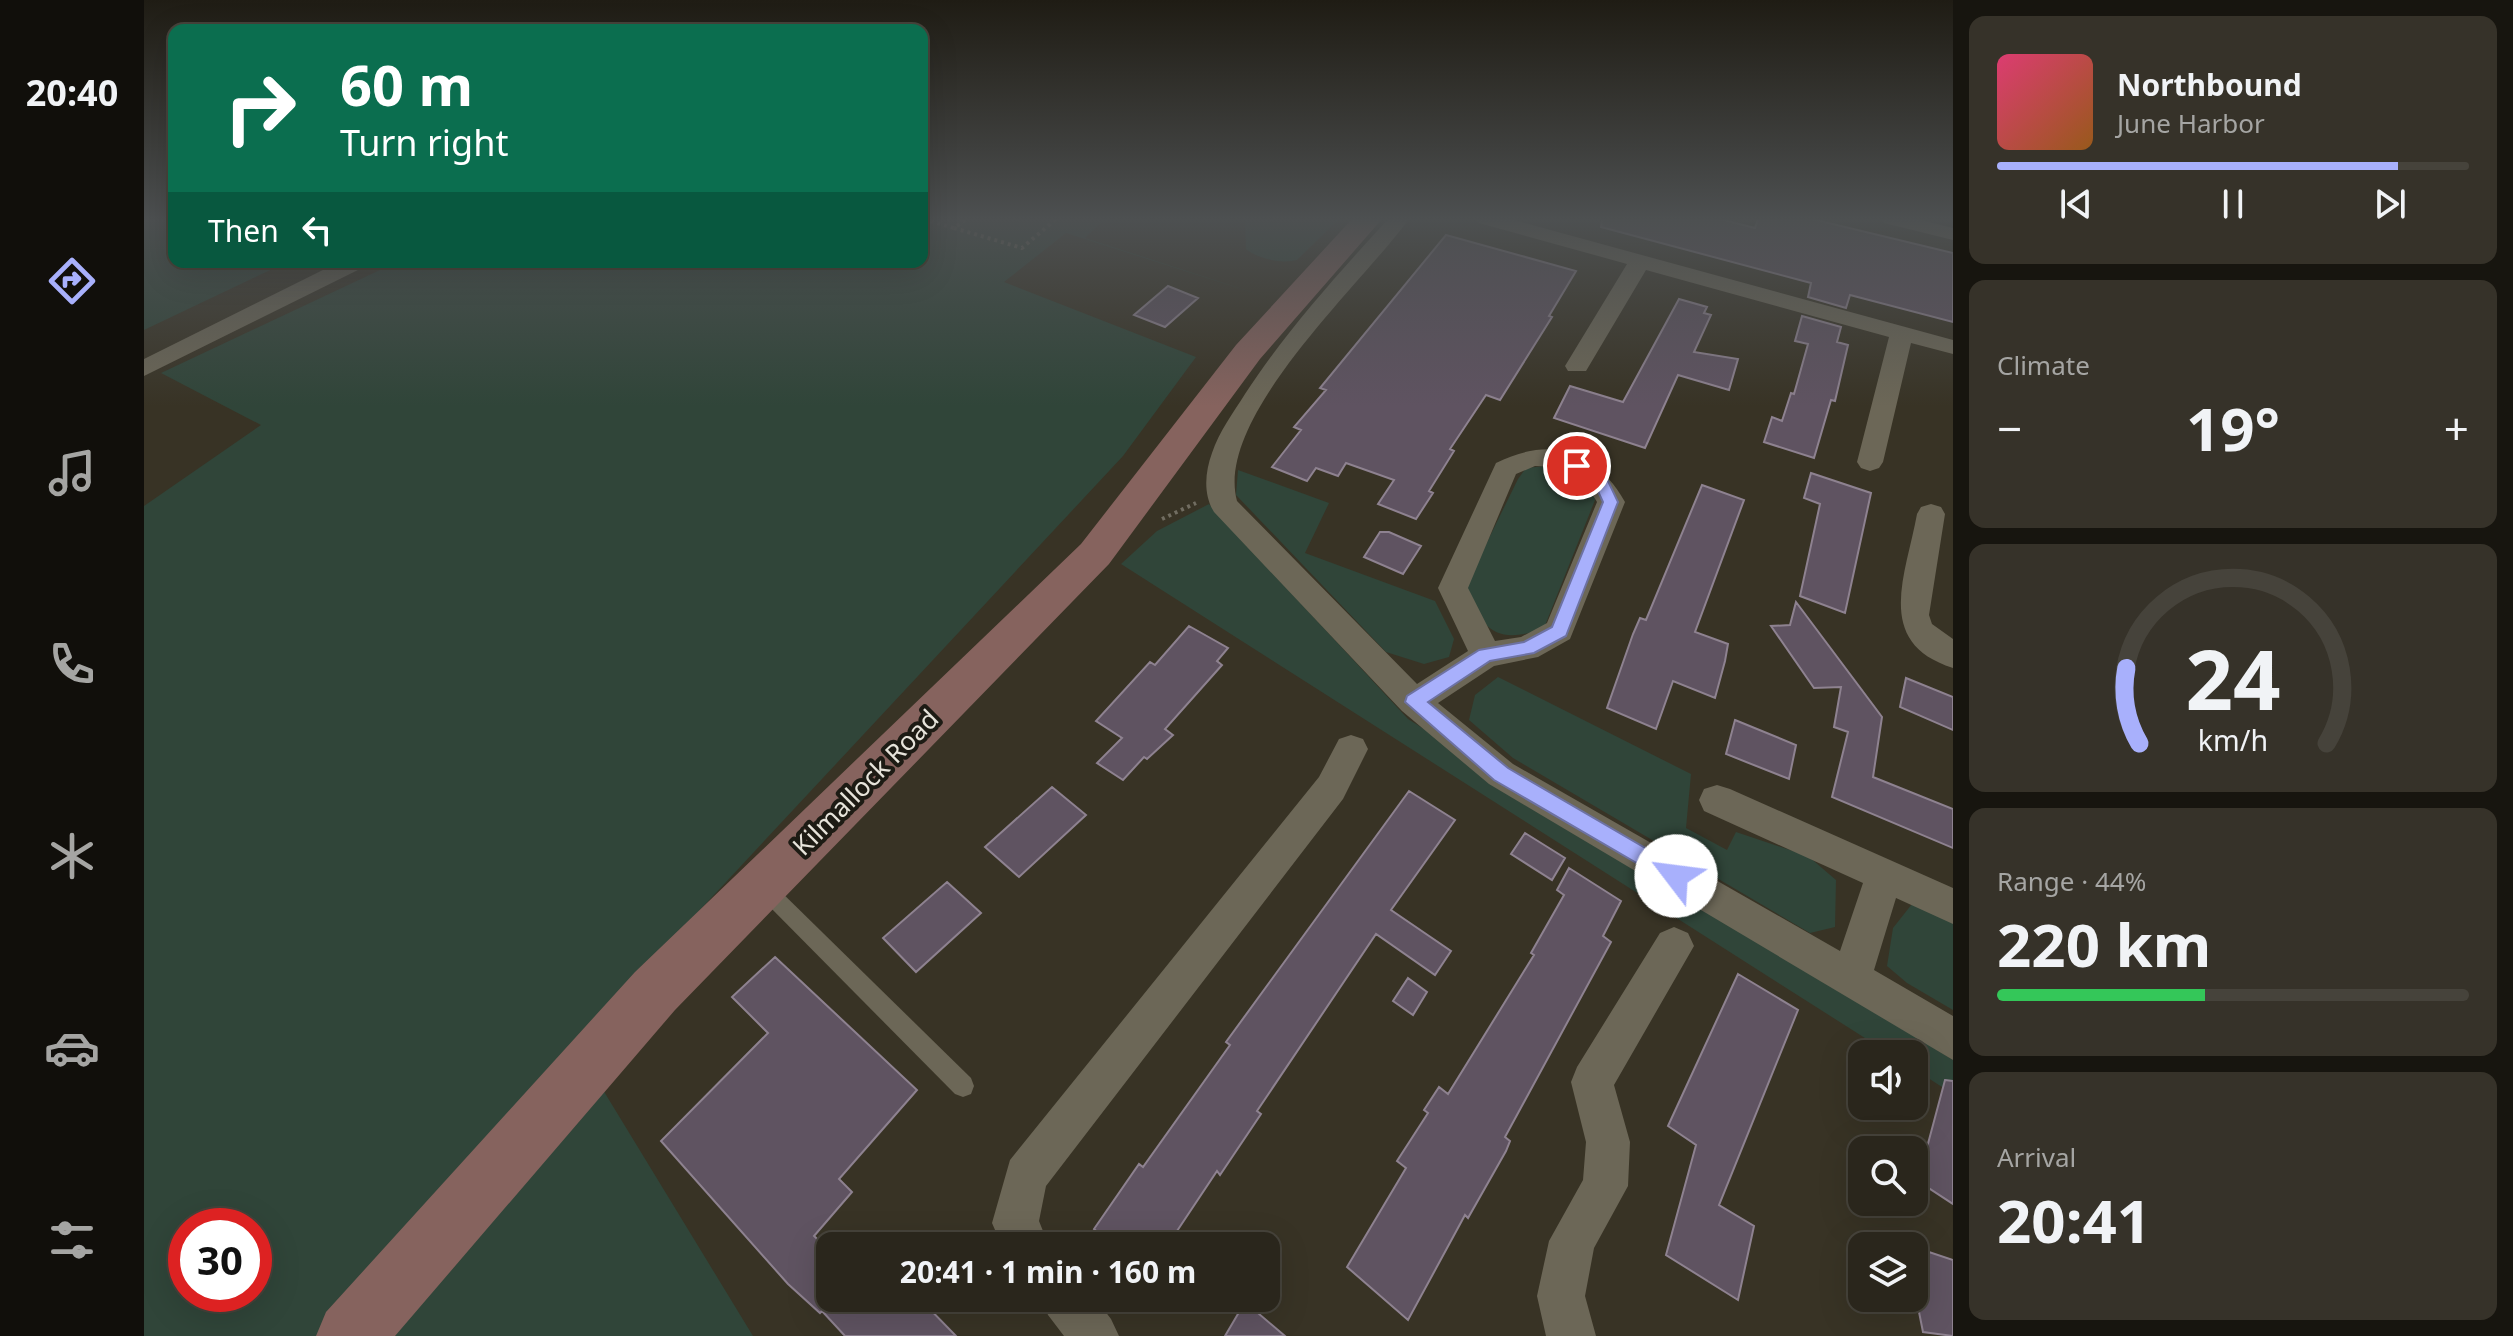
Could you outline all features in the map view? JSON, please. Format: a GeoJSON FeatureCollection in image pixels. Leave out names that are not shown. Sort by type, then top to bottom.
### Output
{"type":"FeatureCollection","features":[{"type":"Feature","properties":{"kind":"main road","name":"Kilmallock Road"},"geometry":{"type":"LineString","coordinates":[[350,1336],[655,991],[1095,554],[1248,352],[1323,281]]}},
{"type":"Feature","properties":{"kind":"street"},"geometry":{"type":"LineString","coordinates":[[144,369],[315,281]]}},
{"type":"Feature","properties":{"kind":"street"},"geometry":{"type":"LineString","coordinates":[[1332,281],[1242,419],[1222,462],[1219,493],[1224,505],[1414,702],[1501,774],[1953,1039]]}},
{"type":"Feature","properties":{"kind":"street"},"geometry":{"type":"LineString","coordinates":[[1577,366],[1628,281]]}},
{"type":"Feature","properties":{"kind":"street"},"geometry":{"type":"LineString","coordinates":[[1708,281],[1953,347]]}},
{"type":"Feature","properties":{"kind":"street"},"geometry":{"type":"LineString","coordinates":[[1870,462],[1902,333]]}},
{"type":"Feature","properties":{"kind":"street"},"geometry":{"type":"LineString","coordinates":[[1414,702],[1486,655],[1527,648],[1559,631],[1611,502],[1603,484],[1592,473],[1569,462],[1539,457],[1515,462],[1505,469],[1453,588],[1486,655]]}},
{"type":"Feature","properties":{"kind":"street"},"geometry":{"type":"LineString","coordinates":[[1931,514],[1914,615],[1919,631],[1953,656]]}},
{"type":"Feature","properties":{"kind":"street"},"geometry":{"type":"LineString","coordinates":[[1019,1232],[1015,1223],[1026,1176],[1331,788],[1351,749]]}},
{"type":"Feature","properties":{"kind":"street"},"geometry":{"type":"LineString","coordinates":[[1717,800],[1953,906]]}},
{"type":"Feature","properties":{"kind":"street"},"geometry":{"type":"LineString","coordinates":[[1851,979],[1884,875]]}},
{"type":"Feature","properties":{"kind":"street"},"geometry":{"type":"LineString","coordinates":[[1571,1336],[1561,1296],[1572,1241],[1605,1186],[1608,1142],[1592,1082],[1674,946]]}},
{"type":"Feature","properties":{"kind":"street"},"geometry":{"type":"LineString","coordinates":[[1076,1312],[1094,1336]]}},
{"type":"Feature","properties":{"kind":"lane"},"geometry":{"type":"LineString","coordinates":[[761,885],[963,1086]]}},
{"type":"Feature","properties":{"kind":"green space"},"geometry":{"type":"Polygon","coordinates":[[[144,281],[246,281],[144,330],[144,281]]]}},
{"type":"Feature","properties":{"kind":"green space"},"geometry":{"type":"Polygon","coordinates":[[[356,281],[1005,281],[1196,357],[1123,456],[575,1044],[753,1336],[144,1336],[144,506],[261,425],[161,373],[356,281]]]}},
{"type":"Feature","properties":{"kind":"green space"},"geometry":{"type":"Polygon","coordinates":[[[1546,466],[1579,475],[1597,495],[1544,628],[1515,635],[1504,634],[1494,631],[1478,615],[1465,587],[1518,479],[1526,468],[1546,466]]]}},
{"type":"Feature","properties":{"kind":"green space"},"geometry":{"type":"Polygon","coordinates":[[[1238,470],[1329,503],[1305,553],[1435,601],[1454,639],[1449,657],[1424,664],[1386,652],[1236,495],[1238,470]]]}},
{"type":"Feature","properties":{"kind":"green space"},"geometry":{"type":"Polygon","coordinates":[[[1209,504],[1408,719],[1921,1040],[1868,1040],[1121,564],[1157,531],[1209,504]]]}},
{"type":"Feature","properties":{"kind":"green space"},"geometry":{"type":"Polygon","coordinates":[[[1498,677],[1691,774],[1686,828],[1727,850],[1736,832],[1808,856],[1836,880],[1835,927],[1810,933],[1513,758],[1469,720],[1475,695],[1498,677]]]}},
{"type":"Feature","properties":{"kind":"green space"},"geometry":{"type":"Polygon","coordinates":[[[1912,904],[1953,918],[1953,1010],[1907,983],[1887,966],[1893,928],[1912,904]]]}},
{"type":"Feature","properties":{"kind":"green space"},"geometry":{"type":"Polygon","coordinates":[[[1928,1044],[1953,1060],[1953,1094],[1928,1078],[1928,1044]]]}},
{"type":"Feature","properties":{"kind":"building"},"geometry":{"type":"Polygon","coordinates":[[[1408,281],[1570,281],[1549,316],[1552,317],[1500,400],[1486,395],[1450,449],[1454,451],[1416,519],[1378,504],[1394,480],[1346,463],[1338,476],[1316,468],[1307,481],[1272,467],[1301,430],[1294,427],[1326,390],[1320,388],[1408,281]]]}},
{"type":"Feature","properties":{"kind":"building"},"geometry":{"type":"Polygon","coordinates":[[[1805,281],[1953,281],[1953,322],[1850,295],[1846,308],[1808,297],[1811,283],[1805,281]]]}},
{"type":"Feature","properties":{"kind":"building"},"geometry":{"type":"Polygon","coordinates":[[[1168,286],[1198,298],[1165,327],[1134,315],[1168,286]]]}},
{"type":"Feature","properties":{"kind":"building"},"geometry":{"type":"Polygon","coordinates":[[[1679,299],[1707,307],[1704,313],[1711,315],[1694,352],[1738,359],[1729,390],[1678,375],[1645,448],[1554,418],[1570,386],[1623,402],[1679,299]]]}},
{"type":"Feature","properties":{"kind":"building"},"geometry":{"type":"Polygon","coordinates":[[[1802,316],[1841,327],[1837,342],[1848,345],[1835,401],[1831,400],[1814,458],[1764,442],[1772,417],[1782,421],[1791,393],[1794,394],[1808,344],[1795,341],[1802,316]]]}},
{"type":"Feature","properties":{"kind":"building"},"geometry":{"type":"Polygon","coordinates":[[[1811,473],[1871,493],[1845,613],[1800,596],[1820,504],[1804,498],[1811,473]]]}},
{"type":"Feature","properties":{"kind":"building"},"geometry":{"type":"Polygon","coordinates":[[[1702,485],[1744,500],[1695,632],[1728,644],[1725,661],[1715,698],[1673,681],[1656,729],[1607,708],[1633,634],[1640,618],[1646,620],[1702,485]]]}},
{"type":"Feature","properties":{"kind":"building"},"geometry":{"type":"Polygon","coordinates":[[[1380,532],[1389,532],[1421,546],[1403,574],[1364,557],[1380,532]]]}},
{"type":"Feature","properties":{"kind":"building"},"geometry":{"type":"Polygon","coordinates":[[[1796,602],[1882,717],[1873,777],[1953,809],[1953,848],[1832,797],[1848,732],[1834,727],[1841,687],[1814,688],[1771,626],[1790,625],[1796,602]]]}},
{"type":"Feature","properties":{"kind":"building"},"geometry":{"type":"Polygon","coordinates":[[[1189,626],[1228,648],[1217,661],[1222,665],[1165,729],[1173,735],[1147,759],[1144,757],[1123,780],[1097,763],[1122,738],[1096,721],[1150,662],[1155,665],[1189,626]]]}},
{"type":"Feature","properties":{"kind":"building"},"geometry":{"type":"Polygon","coordinates":[[[1906,678],[1953,697],[1953,730],[1900,707],[1906,678]]]}},
{"type":"Feature","properties":{"kind":"building"},"geometry":{"type":"Polygon","coordinates":[[[1735,720],[1796,745],[1789,779],[1726,754],[1735,720]]]}},
{"type":"Feature","properties":{"kind":"building"},"geometry":{"type":"Polygon","coordinates":[[[1052,787],[1086,815],[1019,877],[985,847],[1052,787]]]}},
{"type":"Feature","properties":{"kind":"building"},"geometry":{"type":"Polygon","coordinates":[[[1409,791],[1455,820],[1391,910],[1451,951],[1435,975],[1376,934],[1257,1111],[1261,1114],[1220,1175],[1217,1171],[1176,1232],[1097,1232],[1094,1229],[1139,1164],[1143,1167],[1230,1045],[1226,1042],[1409,791]]]}},
{"type":"Feature","properties":{"kind":"building"},"geometry":{"type":"Polygon","coordinates":[[[1525,833],[1565,858],[1552,880],[1511,854],[1525,833]]]}},
{"type":"Feature","properties":{"kind":"building"},"geometry":{"type":"Polygon","coordinates":[[[1569,868],[1621,901],[1603,936],[1611,942],[1505,1137],[1510,1141],[1506,1151],[1468,1218],[1465,1215],[1408,1320],[1347,1267],[1406,1168],[1397,1161],[1428,1113],[1424,1110],[1439,1087],[1448,1094],[1534,955],[1531,953],[1564,895],[1557,890],[1569,868]]]}},
{"type":"Feature","properties":{"kind":"building"},"geometry":{"type":"Polygon","coordinates":[[[947,882],[981,913],[916,972],[883,938],[947,882]]]}},
{"type":"Feature","properties":{"kind":"building"},"geometry":{"type":"Polygon","coordinates":[[[775,957],[917,1090],[839,1179],[852,1192],[814,1236],[816,1309],[788,1284],[661,1141],[768,1033],[732,997],[775,957]]]}},
{"type":"Feature","properties":{"kind":"building"},"geometry":{"type":"Polygon","coordinates":[[[1738,974],[1798,1010],[1719,1205],[1754,1226],[1738,1300],[1666,1255],[1696,1145],[1668,1126],[1738,974]]]}},
{"type":"Feature","properties":{"kind":"building"},"geometry":{"type":"Polygon","coordinates":[[[1408,978],[1427,992],[1413,1015],[1393,1001],[1408,978]]]}},
{"type":"Feature","properties":{"kind":"building"},"geometry":{"type":"Polygon","coordinates":[[[1945,1080],[1953,1081],[1953,1204],[1928,1188],[1928,1144],[1945,1080]]]}},
{"type":"Feature","properties":{"kind":"building"},"geometry":{"type":"Polygon","coordinates":[[[1928,1252],[1953,1260],[1953,1336],[1923,1332],[1919,1312],[1928,1312],[1928,1252]]]}},
{"type":"Feature","properties":{"kind":"building"},"geometry":{"type":"Polygon","coordinates":[[[823,1312],[933,1312],[956,1336],[845,1336],[823,1312]]]}},
{"type":"Feature","properties":{"kind":"building"},"geometry":{"type":"Polygon","coordinates":[[[1239,1312],[1257,1312],[1285,1336],[1225,1336],[1239,1312]]]}},
{"type":"Feature","properties":{"kind":"route"},"geometry":{"type":"LineString","coordinates":[[1577,466],[1592,473],[1603,484],[1611,502],[1559,631],[1527,648],[1486,655],[1414,702],[1501,774],[1676,876]]}}]}
